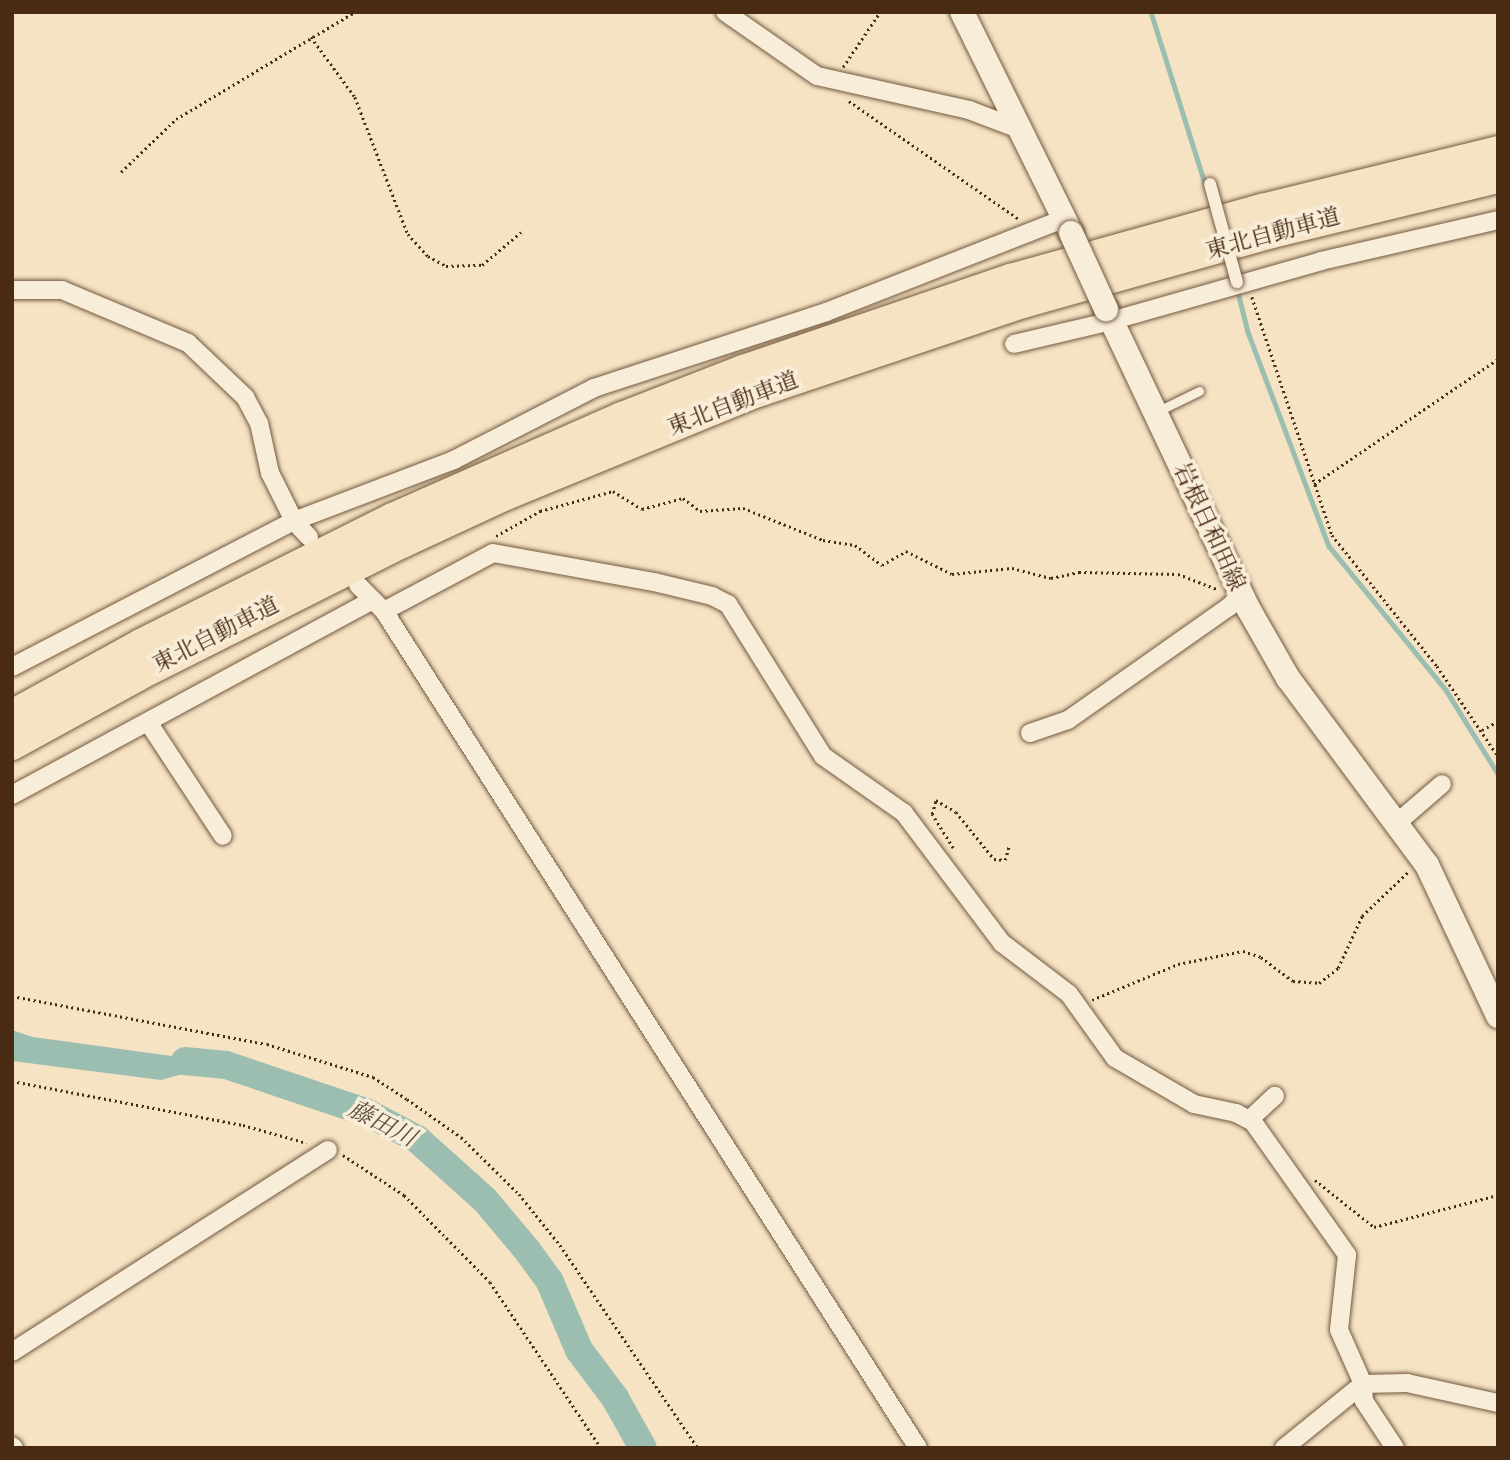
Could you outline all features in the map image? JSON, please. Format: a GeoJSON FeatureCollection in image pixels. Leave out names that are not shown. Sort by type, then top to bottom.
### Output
{"type":"FeatureCollection","features":[{"type":"Feature","properties":{"kind":"highway","name":"東北自動車道"},"geometry":{"type":"LineString","coordinates":[[12,715],[141,644],[393,518],[597,428],[743,370],[1011,279],[1262,209],[1498,151]]}},
{"type":"Feature","properties":{"kind":"highway","name":"東北自動車道"},"geometry":{"type":"LineString","coordinates":[[12,745],[175,656],[402,543],[506,495],[755,393],[1023,303],[1272,233],[1498,178]]}},
{"type":"Feature","properties":{"kind":"main road","name":"岩根日和田線"},"geometry":{"type":"LineString","coordinates":[[962,12],[1067,226],[1241,594],[1288,678],[1424,859],[1451,907],[1498,1016]]}},
{"type":"Feature","properties":{"kind":"street"},"geometry":{"type":"LineString","coordinates":[[725,12],[786,58],[838,84],[970,110],[1019,129]]}},
{"type":"Feature","properties":{"kind":"street"},"geometry":{"type":"LineString","coordinates":[[1210,184],[1242,282]]}},
{"type":"Feature","properties":{"kind":"street"},"geometry":{"type":"LineString","coordinates":[[1014,344],[1108,315],[1498,220]]}},
{"type":"Feature","properties":{"kind":"street"},"geometry":{"type":"LineString","coordinates":[[12,667],[294,521],[454,460],[594,388],[814,317],[1029,232],[1067,226]]}},
{"type":"Feature","properties":{"kind":"street"},"geometry":{"type":"LineString","coordinates":[[12,290],[62,290],[188,344],[244,397],[259,423],[270,473],[294,521],[309,537]]}},
{"type":"Feature","properties":{"kind":"street"},"geometry":{"type":"LineString","coordinates":[[12,795],[148,722],[379,606],[493,553],[568,564],[719,598],[734,610],[823,756],[904,813],[1002,943],[1080,1006],[1100,1041],[1140,1076],[1194,1104],[1250,1119],[1326,1219],[1347,1255],[1339,1331],[1363,1384],[1364,1401],[1395,1448]]}},
{"type":"Feature","properties":{"kind":"street"},"geometry":{"type":"LineString","coordinates":[[358,585],[379,606],[918,1448]]}},
{"type":"Feature","properties":{"kind":"street"},"geometry":{"type":"LineString","coordinates":[[1030,733],[1068,720],[1229,607],[1241,594]]}},
{"type":"Feature","properties":{"kind":"street"},"geometry":{"type":"LineString","coordinates":[[148,722],[223,836]]}},
{"type":"Feature","properties":{"kind":"street"},"geometry":{"type":"LineString","coordinates":[[1398,822],[1442,784]]}},
{"type":"Feature","properties":{"kind":"street"},"geometry":{"type":"LineString","coordinates":[[1250,1119],[1275,1096]]}},
{"type":"Feature","properties":{"kind":"street"},"geometry":{"type":"LineString","coordinates":[[12,1352],[328,1150]]}},
{"type":"Feature","properties":{"kind":"street"},"geometry":{"type":"LineString","coordinates":[[1284,1448],[1363,1384],[1407,1383],[1498,1403]]}},
{"type":"Feature","properties":{"kind":"lane"},"geometry":{"type":"LineString","coordinates":[[1155,413],[1199,391]]}},
{"type":"Feature","properties":{"kind":"path"},"geometry":{"type":"LineString","coordinates":[[121,172],[176,119],[355,12]]}},
{"type":"Feature","properties":{"kind":"path"},"geometry":{"type":"LineString","coordinates":[[880,12],[847,55],[838,84],[854,106],[1014,216],[1029,232]]}},
{"type":"Feature","properties":{"kind":"path"},"geometry":{"type":"LineString","coordinates":[[311,37],[355,97],[408,234],[428,256],[446,266],[482,265],[521,232]]}},
{"type":"Feature","properties":{"kind":"path"},"geometry":{"type":"LineString","coordinates":[[1242,282],[1340,549],[1437,666],[1498,757]]}},
{"type":"Feature","properties":{"kind":"path"},"geometry":{"type":"LineString","coordinates":[[1314,484],[1498,359]]}},
{"type":"Feature","properties":{"kind":"path"},"geometry":{"type":"LineString","coordinates":[[488,540],[540,511],[613,491],[642,509],[683,498],[700,511],[750,510],[823,540],[855,545],[882,565],[905,551],[953,574],[1012,568],[1051,578],[1079,572],[1178,574],[1241,594]]}},
{"type":"Feature","properties":{"kind":"path"},"geometry":{"type":"LineString","coordinates":[[1481,730],[1498,721]]}},
{"type":"Feature","properties":{"kind":"path"},"geometry":{"type":"LineString","coordinates":[[954,850],[932,814],[936,800],[956,812],[993,859],[1005,860],[1009,846]]}},
{"type":"Feature","properties":{"kind":"path"},"geometry":{"type":"LineString","coordinates":[[1080,1006],[1178,964],[1243,951],[1261,957],[1293,981],[1319,983],[1338,968],[1354,927],[1372,904],[1424,859]]}},
{"type":"Feature","properties":{"kind":"path"},"geometry":{"type":"LineString","coordinates":[[12,996],[267,1044],[373,1077],[407,1099],[461,1137],[519,1194],[560,1245],[698,1448]]}},
{"type":"Feature","properties":{"kind":"path"},"geometry":{"type":"LineString","coordinates":[[12,1081],[243,1125],[328,1150],[365,1168],[404,1195],[490,1282],[601,1448]]}},
{"type":"Feature","properties":{"kind":"path"},"geometry":{"type":"LineString","coordinates":[[1310,1174],[1374,1227],[1498,1195]]}},
{"type":"Feature","properties":{"kind":"shaded area"},"geometry":{"type":"Polygon","coordinates":[[[12,1030],[33,1037],[223,1063],[161,1080],[12,1061],[12,1030]]]}},
{"type":"Feature","properties":{"kind":"waterway"},"geometry":{"type":"LineString","coordinates":[[1151,12],[1206,186]]}},
{"type":"Feature","properties":{"kind":"waterway"},"geometry":{"type":"LineString","coordinates":[[1237,288],[1248,332],[1329,546],[1446,690],[1498,774]]}},
{"type":"Feature","properties":{"kind":"waterway","name":"藤田川"},"geometry":{"type":"LineString","coordinates":[[185,1061],[226,1065],[366,1112],[417,1139],[485,1200],[527,1250],[550,1282],[579,1350],[615,1398],[643,1448]]}}]}
